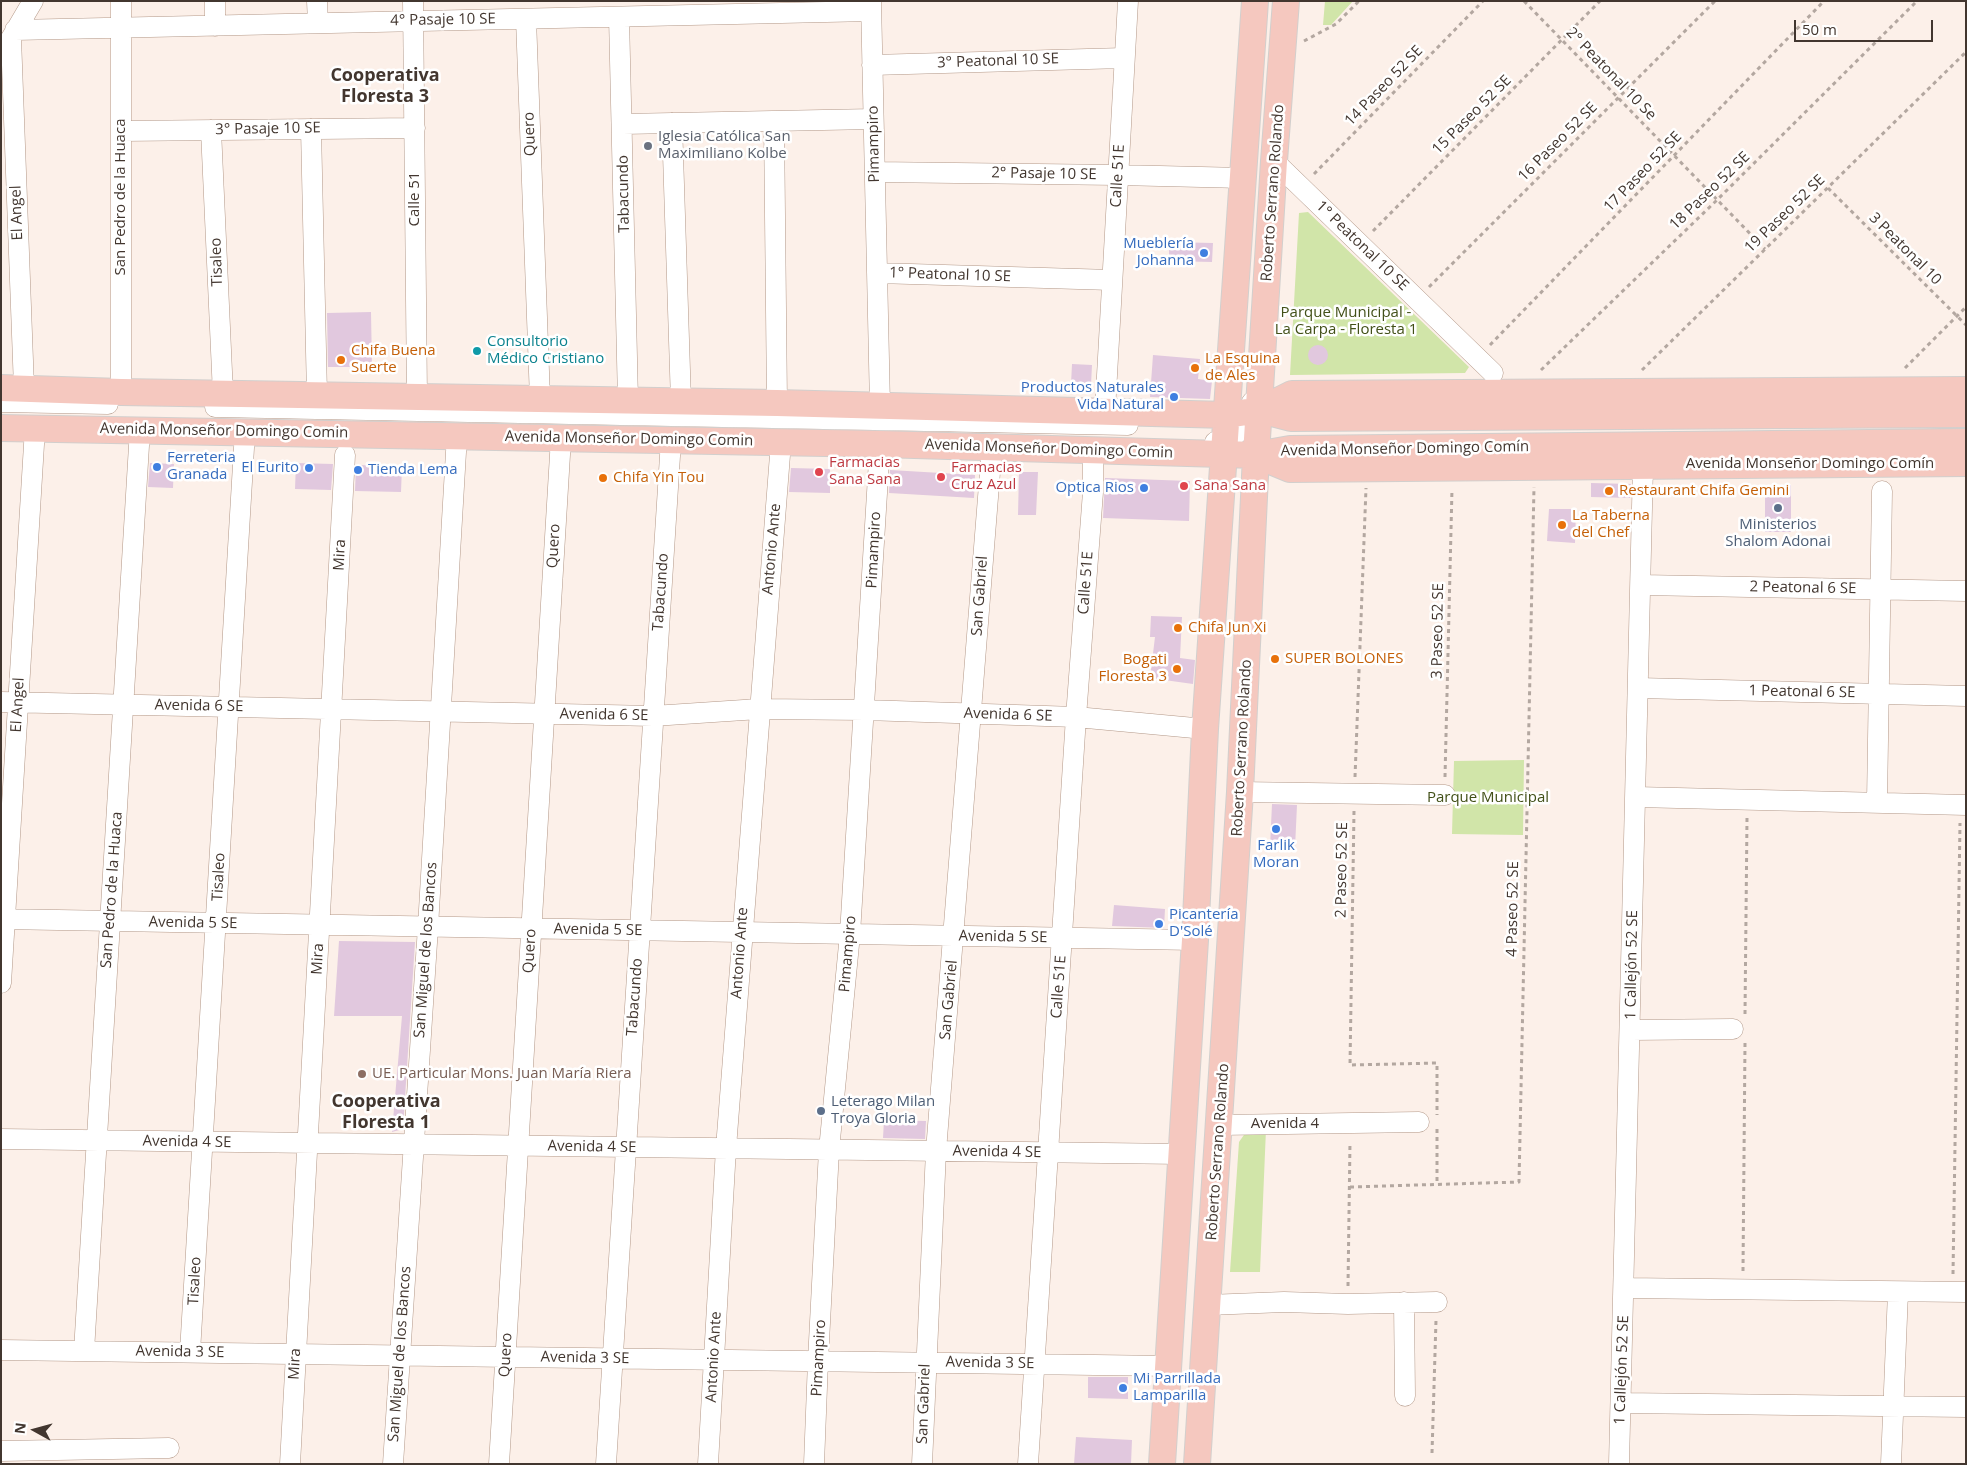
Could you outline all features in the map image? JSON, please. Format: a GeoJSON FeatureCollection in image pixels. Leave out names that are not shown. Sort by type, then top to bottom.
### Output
{"type":"FeatureCollection","features":[{"type":"Feature","properties":{"kind":"main road","name":"Roberto Serrano Rolando"},"geometry":{"type":"LineString","coordinates":[[1197,1464],[1240,792],[1256,455],[1246,412],[1243,178],[1255,1]]}},
{"type":"Feature","properties":{"kind":"main road","name":"Roberto Serrano Rolando"},"geometry":{"type":"LineString","coordinates":[[1162,1464],[1195,940],[1205,729],[1225,448],[1246,412],[1274,160],[1286,1]]}},
{"type":"Feature","properties":{"kind":"main road"},"geometry":{"type":"LineString","coordinates":[[12,388],[223,394],[1246,412]]}},
{"type":"Feature","properties":{"kind":"main road","name":"Avenida Monseñor Domingo Comín"},"geometry":{"type":"LineString","coordinates":[[1246,412],[1291,418],[1684,403],[1882,391],[1966,390]]}},
{"type":"Feature","properties":{"kind":"main road","name":"Avenida Monseñor Domingo Comín"},"geometry":{"type":"LineString","coordinates":[[1246,412],[1292,394],[1516,394],[1620,391],[1684,403],[1966,414]]}},
{"type":"Feature","properties":{"kind":"main road","name":"Avenida Monseñor Domingo Comin"},"geometry":{"type":"LineString","coordinates":[[1,428],[457,435],[880,444],[1094,451],[1225,448],[1256,455]]}},
{"type":"Feature","properties":{"kind":"main road","name":"Avenida Monseñor Domingo Comín"},"geometry":{"type":"LineString","coordinates":[[1256,455],[1290,469],[1643,466],[1762,455],[1966,442]]}},
{"type":"Feature","properties":{"kind":"main road","name":"Avenida Monseñor Domingo Comín"},"geometry":{"type":"LineString","coordinates":[[1256,455],[1290,449],[1762,455],[1966,463]]}},
{"type":"Feature","properties":{"kind":"street"},"geometry":{"type":"LineString","coordinates":[[6,45],[33,1]]}},
{"type":"Feature","properties":{"kind":"street","name":"San Pedro de la Huaca"},"geometry":{"type":"LineString","coordinates":[[121,1],[121,392]]}},
{"type":"Feature","properties":{"kind":"street"},"geometry":{"type":"LineString","coordinates":[[215,1],[215,26]]}},
{"type":"Feature","properties":{"kind":"street"},"geometry":{"type":"LineString","coordinates":[[317,1],[318,23]]}},
{"type":"Feature","properties":{"kind":"street","name":"Calle 51"},"geometry":{"type":"LineString","coordinates":[[413,1],[416,397]]}},
{"type":"Feature","properties":{"kind":"street","name":"Calle 51E"},"geometry":{"type":"LineString","coordinates":[[1105,411],[1128,1]]}},
{"type":"Feature","properties":{"kind":"street","name":"Roberto Serrano Rolando"},"geometry":{"type":"LineString","coordinates":[[1246,412],[1237,396],[1265,1]]}},
{"type":"Feature","properties":{"kind":"street","name":"Roberto Serrano Rolando"},"geometry":{"type":"LineString","coordinates":[[1246,412],[1279,1]]}},
{"type":"Feature","properties":{"kind":"street","name":"4° Pasaje 10 SE"},"geometry":{"type":"LineString","coordinates":[[6,45],[121,28],[619,17],[681,8],[871,6]]}},
{"type":"Feature","properties":{"kind":"street","name":"Pimampiro"},"geometry":{"type":"LineString","coordinates":[[871,6],[880,406]]}},
{"type":"Feature","properties":{"kind":"street","name":"Tabacundo"},"geometry":{"type":"LineString","coordinates":[[619,17],[628,401]]}},
{"type":"Feature","properties":{"kind":"street","name":"Quero"},"geometry":{"type":"LineString","coordinates":[[526,19],[540,399]]}},
{"type":"Feature","properties":{"kind":"street","name":"El Angel"},"geometry":{"type":"LineString","coordinates":[[6,45],[12,388]]}},
{"type":"Feature","properties":{"kind":"street","name":"3° Peatonal 10 SE"},"geometry":{"type":"LineString","coordinates":[[872,65],[1124,58]]}},
{"type":"Feature","properties":{"kind":"street"},"geometry":{"type":"LineString","coordinates":[[623,124],[874,120]]}},
{"type":"Feature","properties":{"kind":"street"},"geometry":{"type":"LineString","coordinates":[[774,122],[777,403]]}},
{"type":"Feature","properties":{"kind":"street"},"geometry":{"type":"LineString","coordinates":[[672,123],[680,402]]}},
{"type":"Feature","properties":{"kind":"street","name":"3° Pasaje 10 SE"},"geometry":{"type":"LineString","coordinates":[[121,131],[415,128]]}},
{"type":"Feature","properties":{"kind":"street"},"geometry":{"type":"LineString","coordinates":[[311,129],[317,395]]}},
{"type":"Feature","properties":{"kind":"street","name":"Tisaleo"},"geometry":{"type":"LineString","coordinates":[[212,130],[223,394]]}},
{"type":"Feature","properties":{"kind":"street","name":"1° Peatonal 10 SE"},"geometry":{"type":"LineString","coordinates":[[1274,160],[1493,373]]}},
{"type":"Feature","properties":{"kind":"street","name":"2° Pasaje 10 SE"},"geometry":{"type":"LineString","coordinates":[[875,172],[1243,178]]}},
{"type":"Feature","properties":{"kind":"street","name":"1° Peatonal 10 SE"},"geometry":{"type":"LineString","coordinates":[[877,273],[1112,280]]}},
{"type":"Feature","properties":{"kind":"street","name":"Avenida Monseñor Domingo Comin"},"geometry":{"type":"LineString","coordinates":[[1,402],[1202,427],[1246,412]]}},
{"type":"Feature","properties":{"kind":"street","name":"Avenida Monseñor Domingo Comin"},"geometry":{"type":"LineString","coordinates":[[1,418],[1209,442],[1225,448]]}},
{"type":"Feature","properties":{"kind":"street","name":"El Angel"},"geometry":{"type":"LineString","coordinates":[[1,983],[10,702],[34,428]]}},
{"type":"Feature","properties":{"kind":"street","name":"San Pedro de la Huaca"},"geometry":{"type":"LineString","coordinates":[[84,1351],[140,429]]}},
{"type":"Feature","properties":{"kind":"street","name":"Tisaleo"},"geometry":{"type":"LineString","coordinates":[[190,1352],[245,431]]}},
{"type":"Feature","properties":{"kind":"street","name":"San Miguel de los Bancos"},"geometry":{"type":"LineString","coordinates":[[393,1464],[428,927],[457,435]]}},
{"type":"Feature","properties":{"kind":"street","name":"Quero"},"geometry":{"type":"LineString","coordinates":[[499,1464],[561,438]]}},
{"type":"Feature","properties":{"kind":"street","name":"Tabacundo"},"geometry":{"type":"LineString","coordinates":[[606,1464],[671,440]]}},
{"type":"Feature","properties":{"kind":"street","name":"Antonio Ante"},"geometry":{"type":"LineString","coordinates":[[708,1464],[726,1148],[780,442]]}},
{"type":"Feature","properties":{"kind":"street","name":"Pimampiro"},"geometry":{"type":"LineString","coordinates":[[814,1464],[829,1150],[850,934],[880,444]]}},
{"type":"Feature","properties":{"kind":"street","name":"San Gabriel"},"geometry":{"type":"LineString","coordinates":[[922,1464],[936,1151],[992,447]]}},
{"type":"Feature","properties":{"kind":"street","name":"Calle 51E"},"geometry":{"type":"LineString","coordinates":[[1028,1464],[1076,717],[1093,492],[1094,451]]}},
{"type":"Feature","properties":{"kind":"street","name":"Mira"},"geometry":{"type":"LineString","coordinates":[[290,1464],[345,455]]}},
{"type":"Feature","properties":{"kind":"street","name":"1 Callejón 52 SE"},"geometry":{"type":"LineString","coordinates":[[1619,1464],[1631,1030],[1643,466]]}},
{"type":"Feature","properties":{"kind":"street"},"geometry":{"type":"LineString","coordinates":[[1877,802],[1882,491]]}},
{"type":"Feature","properties":{"kind":"street","name":"2 Peatonal 6 SE"},"geometry":{"type":"LineString","coordinates":[[1641,585],[1966,592]]}},
{"type":"Feature","properties":{"kind":"street","name":"1 Peatonal 6 SE"},"geometry":{"type":"LineString","coordinates":[[1638,688],[1966,696]]}},
{"type":"Feature","properties":{"kind":"street","name":"Avenida 6 SE"},"geometry":{"type":"LineString","coordinates":[[10,702],[653,716],[759,709],[865,710],[1076,717],[1205,729]]}},
{"type":"Feature","properties":{"kind":"street"},"geometry":{"type":"LineString","coordinates":[[1240,792],[1445,795]]}},
{"type":"Feature","properties":{"kind":"street"},"geometry":{"type":"LineString","coordinates":[[1636,797],[1963,805]]}},
{"type":"Feature","properties":{"kind":"street","name":"Avenida 5 SE"},"geometry":{"type":"LineString","coordinates":[[3,919],[1195,940]]}},
{"type":"Feature","properties":{"kind":"street"},"geometry":{"type":"LineString","coordinates":[[1631,1030],[1732,1029]]}},
{"type":"Feature","properties":{"kind":"street","name":"Avenida 4"},"geometry":{"type":"LineString","coordinates":[[1220,1125],[1431,1123]]}},
{"type":"Feature","properties":{"kind":"street","name":"Avenida 4 SE"},"geometry":{"type":"LineString","coordinates":[[1,1139],[1182,1154]]}},
{"type":"Feature","properties":{"kind":"street"},"geometry":{"type":"LineString","coordinates":[[1624,1288],[1959,1292]]}},
{"type":"Feature","properties":{"kind":"street"},"geometry":{"type":"LineString","coordinates":[[1891,1464],[1898,1292]]}},
{"type":"Feature","properties":{"kind":"street"},"geometry":{"type":"LineString","coordinates":[[1208,1305],[1284,1302],[1348,1304],[1437,1302]]}},
{"type":"Feature","properties":{"kind":"street"},"geometry":{"type":"LineString","coordinates":[[1404,1302],[1405,1396]]}},
{"type":"Feature","properties":{"kind":"street","name":"Avenida 3 SE"},"geometry":{"type":"LineString","coordinates":[[1,1350],[1168,1366]]}},
{"type":"Feature","properties":{"kind":"street"},"geometry":{"type":"LineString","coordinates":[[1621,1403],[1966,1407]]}},
{"type":"Feature","properties":{"kind":"street"},"geometry":{"type":"LineString","coordinates":[[1,1451],[169,1448]]}},
{"type":"Feature","properties":{"kind":"path"},"geometry":{"type":"LineString","coordinates":[[1283,53],[1336,24],[1359,1]]}},
{"type":"Feature","properties":{"kind":"path","name":"14 Paseo 52 SE"},"geometry":{"type":"LineString","coordinates":[[1301,187],[1483,1]]}},
{"type":"Feature","properties":{"kind":"path","name":"2° Peatonal 10 Se"},"geometry":{"type":"LineString","coordinates":[[1524,1],[1766,248]]}},
{"type":"Feature","properties":{"kind":"path","name":"15 Paseo 52 SE"},"geometry":{"type":"LineString","coordinates":[[1360,244],[1600,1]]}},
{"type":"Feature","properties":{"kind":"path","name":"16 Paseo 52 SE"},"geometry":{"type":"LineString","coordinates":[[1417,299],[1715,1]]}},
{"type":"Feature","properties":{"kind":"path","name":"17 Paseo 52 SE"},"geometry":{"type":"LineString","coordinates":[[1477,358],[1824,1]]}},
{"type":"Feature","properties":{"kind":"path","name":"18 Paseo 52 SE"},"geometry":{"type":"LineString","coordinates":[[1516,394],[1718,200],[1917,1]]}},
{"type":"Feature","properties":{"kind":"path","name":"19 Paseo 52 SE"},"geometry":{"type":"LineString","coordinates":[[1620,391],[1966,52]]}},
{"type":"Feature","properties":{"kind":"path","name":"3 Peatonal 10"},"geometry":{"type":"LineString","coordinates":[[1828,188],[1966,325]]}},
{"type":"Feature","properties":{"kind":"path"},"geometry":{"type":"LineString","coordinates":[[1882,391],[1966,307]]}},
{"type":"Feature","properties":{"kind":"path","name":"3 Paseo 52 SE"},"geometry":{"type":"LineString","coordinates":[[1445,795],[1453,467]]}},
{"type":"Feature","properties":{"kind":"path","name":"4 Paseo 52 SE"},"geometry":{"type":"LineString","coordinates":[[1350,1187],[1520,1182],[1534,467]]}},
{"type":"Feature","properties":{"kind":"path","name":"2 Paseo 52 SE"},"geometry":{"type":"LineString","coordinates":[[1367,468],[1354,794],[1350,1065],[1437,1063],[1431,1123],[1437,1183]]}},
{"type":"Feature","properties":{"kind":"path"},"geometry":{"type":"LineString","coordinates":[[1959,1292],[1963,805]]}},
{"type":"Feature","properties":{"kind":"path"},"geometry":{"type":"LineString","coordinates":[[1348,1304],[1350,1124]]}},
{"type":"Feature","properties":{"kind":"path"},"geometry":{"type":"LineString","coordinates":[[1432,1453],[1437,1302]]}},
{"type":"Feature","properties":{"kind":"green space"},"geometry":{"type":"Polygon","coordinates":[[[1325,1],[1353,1],[1331,25],[1323,25],[1325,1]]]}},
{"type":"Feature","properties":{"kind":"green space","name":"Parque Municipal - La Carpa - Floresta 1"},"geometry":{"type":"Polygon","coordinates":[[[1308,212],[1469,367],[1465,373],[1290,375],[1299,213],[1308,212]]]}},
{"type":"Feature","properties":{"kind":"green space","name":"Parque Municipal"},"geometry":{"type":"Polygon","coordinates":[[[1524,760],[1523,835],[1452,834],[1454,761],[1524,760]]]}},
{"type":"Feature","properties":{"kind":"green space"},"geometry":{"type":"Polygon","coordinates":[[[1266,1129],[1260,1272],[1230,1272],[1239,1142],[1246,1132],[1266,1129]]]}},
{"type":"Feature","properties":{"kind":"building"},"geometry":{"type":"Polygon","coordinates":[[[1169,242],[1213,243],[1212,262],[1169,261],[1169,242]]]}},
{"type":"Feature","properties":{"kind":"building"},"geometry":{"type":"Polygon","coordinates":[[[371,312],[372,367],[328,367],[327,313],[371,312]]]}},
{"type":"Feature","properties":{"kind":"building"},"geometry":{"type":"Polygon","coordinates":[[[1318,345],[1325,348],[1328,355],[1325,362],[1318,365],[1311,362],[1308,355],[1311,348],[1318,345]]]}},
{"type":"Feature","properties":{"kind":"building"},"geometry":{"type":"Polygon","coordinates":[[[1153,355],[1200,359],[1198,379],[1212,381],[1210,399],[1150,397],[1153,355]]]}},
{"type":"Feature","properties":{"kind":"building"},"geometry":{"type":"Polygon","coordinates":[[[1072,364],[1092,365],[1091,385],[1071,384],[1072,364]]]}},
{"type":"Feature","properties":{"kind":"building"},"geometry":{"type":"Polygon","coordinates":[[[150,463],[174,464],[173,488],[148,487],[150,463]]]}},
{"type":"Feature","properties":{"kind":"building"},"geometry":{"type":"Polygon","coordinates":[[[296,463],[333,464],[331,490],[295,489],[296,463]]]}},
{"type":"Feature","properties":{"kind":"building"},"geometry":{"type":"Polygon","coordinates":[[[356,465],[402,466],[401,492],[355,491],[356,465]]]}},
{"type":"Feature","properties":{"kind":"building"},"geometry":{"type":"Polygon","coordinates":[[[791,468],[830,469],[830,493],[789,492],[791,468]]]}},
{"type":"Feature","properties":{"kind":"building"},"geometry":{"type":"Polygon","coordinates":[[[890,470],[975,475],[974,498],[889,493],[890,470]]]}},
{"type":"Feature","properties":{"kind":"building"},"geometry":{"type":"Polygon","coordinates":[[[1019,472],[1038,472],[1036,515],[1018,515],[1019,472]]]}},
{"type":"Feature","properties":{"kind":"building"},"geometry":{"type":"Polygon","coordinates":[[[1105,478],[1190,481],[1189,521],[1103,518],[1105,478]]]}},
{"type":"Feature","properties":{"kind":"building","name":"Restaurant Chifa Gemini"},"geometry":{"type":"Polygon","coordinates":[[[1591,483],[1631,484],[1630,498],[1591,497],[1591,483]]]}},
{"type":"Feature","properties":{"kind":"building","name":"Ministerios Shalom Adonai"},"geometry":{"type":"Polygon","coordinates":[[[1765,485],[1791,485],[1791,532],[1765,532],[1765,485]]]}},
{"type":"Feature","properties":{"kind":"building","name":"La Taberna del Chef"},"geometry":{"type":"Polygon","coordinates":[[[1549,509],[1576,509],[1575,543],[1547,541],[1549,509]]]}},
{"type":"Feature","properties":{"kind":"building"},"geometry":{"type":"Polygon","coordinates":[[[1151,616],[1182,617],[1180,658],[1195,660],[1193,684],[1150,678],[1155,637],[1150,637],[1151,616]]]}},
{"type":"Feature","properties":{"kind":"building"},"geometry":{"type":"Polygon","coordinates":[[[1272,804],[1297,805],[1295,848],[1270,847],[1272,804]]]}},
{"type":"Feature","properties":{"kind":"building"},"geometry":{"type":"Polygon","coordinates":[[[1114,905],[1165,909],[1164,928],[1112,926],[1114,905]]]}},
{"type":"Feature","properties":{"kind":"building"},"geometry":{"type":"Polygon","coordinates":[[[339,941],[415,942],[403,1129],[392,1132],[402,1016],[334,1016],[339,941]]]}},
{"type":"Feature","properties":{"kind":"building"},"geometry":{"type":"Polygon","coordinates":[[[884,1120],[926,1121],[925,1139],[883,1138],[884,1120]]]}},
{"type":"Feature","properties":{"kind":"building"},"geometry":{"type":"Polygon","coordinates":[[[1088,1377],[1128,1377],[1128,1399],[1088,1398],[1088,1377]]]}},
{"type":"Feature","properties":{"kind":"building"},"geometry":{"type":"Polygon","coordinates":[[[1076,1437],[1132,1440],[1131,1464],[1074,1464],[1076,1437]]]}},
{"type":"Feature","properties":{"kind":"place","name":"Iglesia Católica San Maximiliano Kolbe"},"geometry":{"type":"Point","coordinates":[648,146]}},
{"type":"Feature","properties":{"kind":"place","name":"Mueblería Johanna"},"geometry":{"type":"Point","coordinates":[1204,253]}},
{"type":"Feature","properties":{"kind":"place","name":"Consultorio Médico Cristiano"},"geometry":{"type":"Point","coordinates":[477,351]}},
{"type":"Feature","properties":{"kind":"place","name":"Chifa Buena Suerte"},"geometry":{"type":"Point","coordinates":[341,360]}},
{"type":"Feature","properties":{"kind":"place","name":"La Esquina de Ales"},"geometry":{"type":"Point","coordinates":[1195,368]}},
{"type":"Feature","properties":{"kind":"place","name":"Productos Naturales Vida Natural"},"geometry":{"type":"Point","coordinates":[1174,397]}},
{"type":"Feature","properties":{"kind":"place","name":"Ferreteria Granada"},"geometry":{"type":"Point","coordinates":[157,467]}},
{"type":"Feature","properties":{"kind":"place","name":"El Eurito"},"geometry":{"type":"Point","coordinates":[309,468]}},
{"type":"Feature","properties":{"kind":"place","name":"Tienda Lema"},"geometry":{"type":"Point","coordinates":[358,470]}},
{"type":"Feature","properties":{"kind":"place","name":"Farmacias Sana Sana"},"geometry":{"type":"Point","coordinates":[819,472]}},
{"type":"Feature","properties":{"kind":"place","name":"Farmacias Cruz Azul"},"geometry":{"type":"Point","coordinates":[941,477]}},
{"type":"Feature","properties":{"kind":"place","name":"Chifa Yin Tou"},"geometry":{"type":"Point","coordinates":[603,478]}},
{"type":"Feature","properties":{"kind":"place","name":"Sana Sana"},"geometry":{"type":"Point","coordinates":[1184,486]}},
{"type":"Feature","properties":{"kind":"place","name":"Optica Rios"},"geometry":{"type":"Point","coordinates":[1144,488]}},
{"type":"Feature","properties":{"kind":"place","name":"Restaurant Chifa Gemini"},"geometry":{"type":"Point","coordinates":[1609,491]}},
{"type":"Feature","properties":{"kind":"place","name":"Ministerios Shalom Adonai"},"geometry":{"type":"Point","coordinates":[1778,508]}},
{"type":"Feature","properties":{"kind":"place","name":"La Taberna del Chef"},"geometry":{"type":"Point","coordinates":[1562,525]}},
{"type":"Feature","properties":{"kind":"place","name":"Chifa Jun Xi"},"geometry":{"type":"Point","coordinates":[1178,628]}},
{"type":"Feature","properties":{"kind":"place","name":"SUPER BOLONES"},"geometry":{"type":"Point","coordinates":[1275,659]}},
{"type":"Feature","properties":{"kind":"place","name":"Bogati Floresta 3"},"geometry":{"type":"Point","coordinates":[1177,669]}},
{"type":"Feature","properties":{"kind":"place","name":"Farlik Moran"},"geometry":{"type":"Point","coordinates":[1276,829]}},
{"type":"Feature","properties":{"kind":"place","name":"Picantería D'Solé"},"geometry":{"type":"Point","coordinates":[1159,924]}},
{"type":"Feature","properties":{"kind":"place","name":"UE. Particular Mons. Juan María Riera"},"geometry":{"type":"Point","coordinates":[362,1074]}},
{"type":"Feature","properties":{"kind":"place","name":"Leterago Milan Troya Gloria"},"geometry":{"type":"Point","coordinates":[821,1111]}},
{"type":"Feature","properties":{"kind":"place","name":"Mi Parrillada Lamparilla"},"geometry":{"type":"Point","coordinates":[1123,1388]}},
{"type":"Feature","properties":{"kind":"district","name":"Cooperativa Floresta 3"},"geometry":{"type":"Point","coordinates":[385,86]}},
{"type":"Feature","properties":{"kind":"district","name":"Cooperativa Floresta 1"},"geometry":{"type":"Point","coordinates":[386,1112]}}]}
